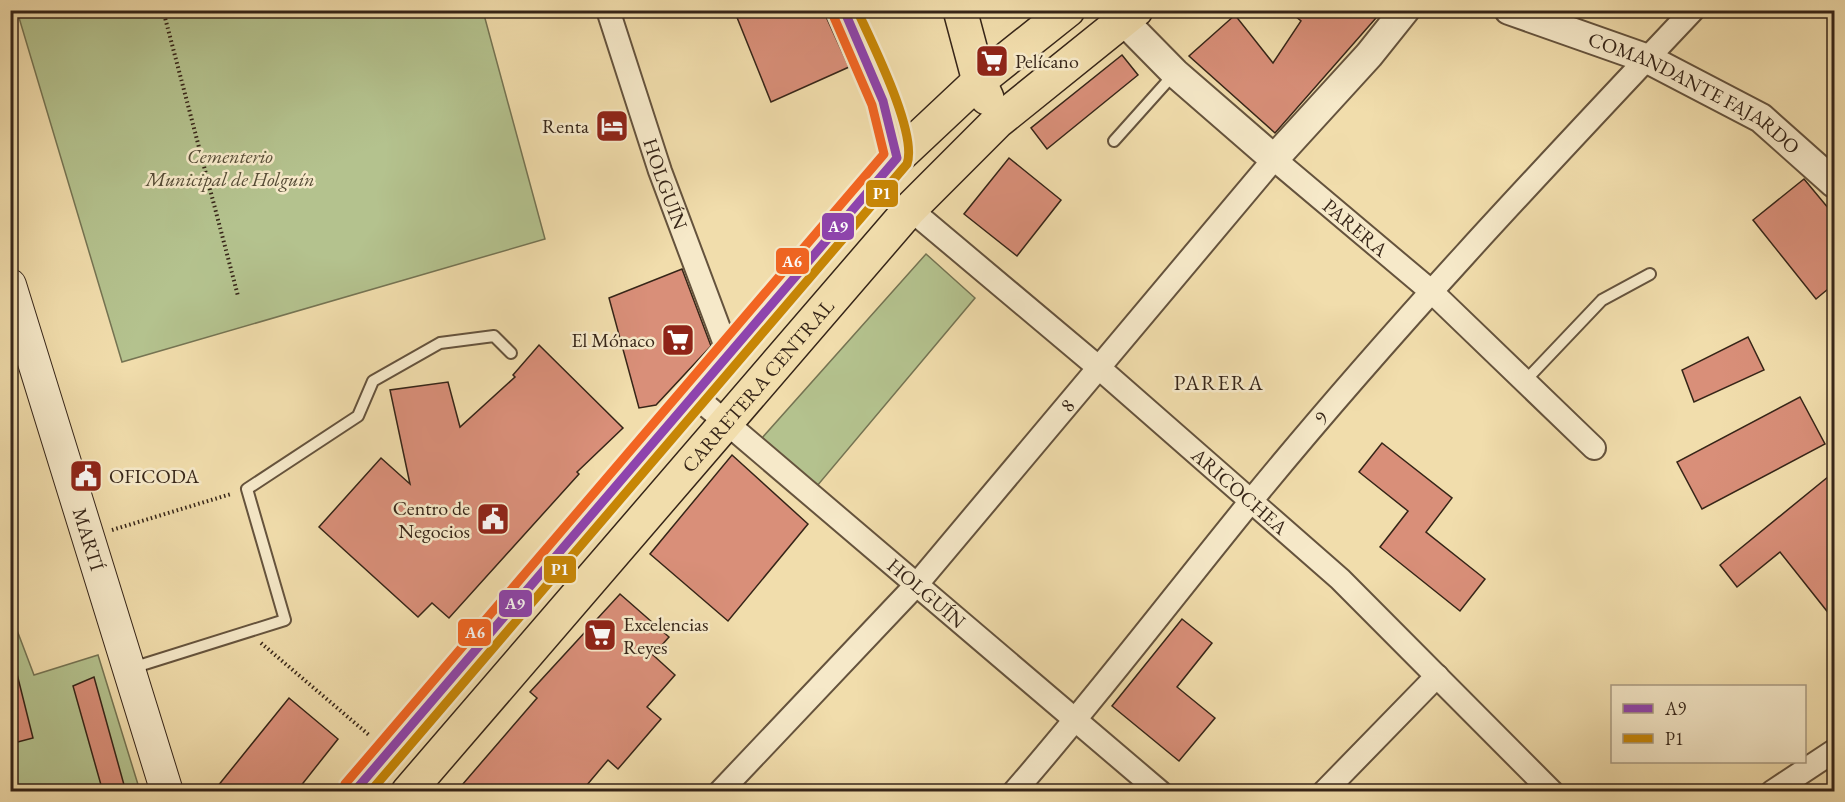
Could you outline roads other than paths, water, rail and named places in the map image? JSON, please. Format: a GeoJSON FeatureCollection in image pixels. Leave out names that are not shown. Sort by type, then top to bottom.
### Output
{"type":"FeatureCollection","features":[{"type":"Feature","properties":{"kind":"main road"},"geometry":{"type":"LineString","coordinates":[[844,10],[886,105],[892,123],[897,158]]}},
{"type":"Feature","properties":{"kind":"main road"},"geometry":{"type":"LineString","coordinates":[[960,10],[979,81],[997,122]]}},
{"type":"Feature","properties":{"kind":"main road"},"geometry":{"type":"LineString","coordinates":[[354,792],[897,158],[979,81],[1068,10]]}},
{"type":"Feature","properties":{"kind":"main road","name":"CARRETERA CENTRAL"},"geometry":{"type":"LineString","coordinates":[[408,792],[910,209],[997,122],[1124,14]]}},
{"type":"Feature","properties":{"kind":"main road","name":"MARTÍ"},"geometry":{"type":"LineString","coordinates":[[10,285],[15,319],[88,537],[167,792]]}},
{"type":"Feature","properties":{"kind":"street","name":"HOLGUÍN"},"geometry":{"type":"LineString","coordinates":[[608,10],[660,171],[729,356]]}},
{"type":"Feature","properties":{"kind":"street","name":"8"},"geometry":{"type":"LineString","coordinates":[[720,792],[917,584],[1274,159],[1369,55],[1405,10]]}},
{"type":"Feature","properties":{"kind":"street","name":"COMANDANTE FAJARDO"},"geometry":{"type":"LineString","coordinates":[[1509,10],[1648,59],[1761,118],[1834,183]]}},
{"type":"Feature","properties":{"kind":"street","name":"9"},"geometry":{"type":"LineString","coordinates":[[1014,792],[1078,719],[1252,500],[1432,292],[1693,10]]}},
{"type":"Feature","properties":{"kind":"street","name":"PARERA"},"geometry":{"type":"LineString","coordinates":[[1124,14],[1175,73],[1432,292],[1594,448]]}},
{"type":"Feature","properties":{"kind":"street","name":"ARICOCHEA"},"geometry":{"type":"LineString","coordinates":[[910,209],[1098,367],[1340,579],[1552,792]]}},
{"type":"Feature","properties":{"kind":"street","name":"HOLGUÍN"},"geometry":{"type":"LineString","coordinates":[[694,396],[1078,719],[1160,792]]}},
{"type":"Feature","properties":{"kind":"street"},"geometry":{"type":"LineString","coordinates":[[1324,792],[1437,676]]}},
{"type":"Feature","properties":{"kind":"street"},"geometry":{"type":"LineString","coordinates":[[1786,788],[1834,751]]}},
{"type":"Feature","properties":{"kind":"lane"},"geometry":{"type":"LineString","coordinates":[[1114,141],[1175,73]]}},
{"type":"Feature","properties":{"kind":"lane"},"geometry":{"type":"LineString","coordinates":[[1525,381],[1602,300],[1650,274]]}},
{"type":"Feature","properties":{"kind":"lane"},"geometry":{"type":"LineString","coordinates":[[130,669],[285,620],[247,489],[358,416],[373,381],[440,343],[494,336],[511,353]]}},
{"type":"Feature","properties":{"kind":"place","name":"Pelícano"},"geometry":{"type":"Point","coordinates":[992,61]}},
{"type":"Feature","properties":{"kind":"place","name":"Renta"},"geometry":{"type":"Point","coordinates":[612,126]}},
{"type":"Feature","properties":{"kind":"place","name":"El Mónaco"},"geometry":{"type":"Point","coordinates":[678,340]}},
{"type":"Feature","properties":{"kind":"place","name":"OFICODA"},"geometry":{"type":"Point","coordinates":[86,476]}},
{"type":"Feature","properties":{"kind":"place","name":"Centro de Negocios"},"geometry":{"type":"Point","coordinates":[493,519]}},
{"type":"Feature","properties":{"kind":"place","name":"Excelencias Reyes"},"geometry":{"type":"Point","coordinates":[600,635]}},
{"type":"Feature","properties":{"kind":"district","name":"PARERA"},"geometry":{"type":"Point","coordinates":[1219,382]}},
{"type":"Feature","properties":{"kind":"park label","name":"Cementerio Municipal de Holguín"},"geometry":{"type":"Point","coordinates":[230,168]}}]}
